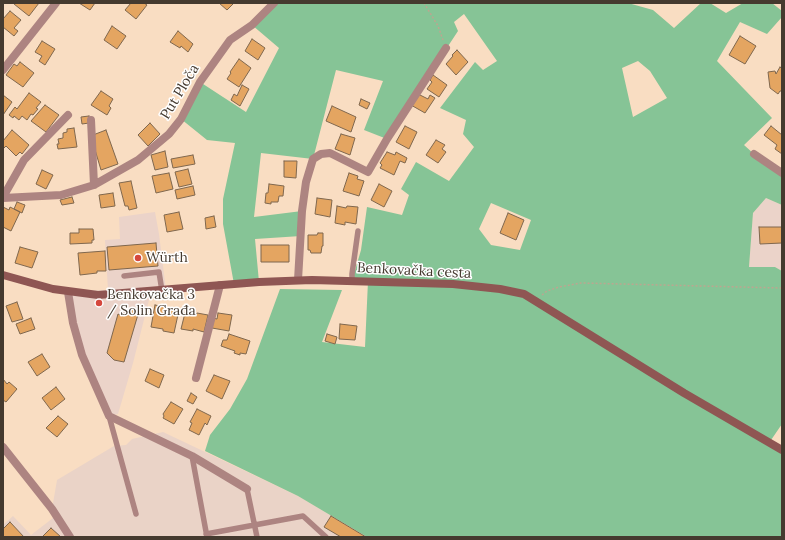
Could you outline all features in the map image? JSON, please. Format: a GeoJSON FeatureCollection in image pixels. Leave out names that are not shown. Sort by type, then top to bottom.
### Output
{"type":"FeatureCollection","features":[{"type":"Feature","properties":{"kind":"main road","name":"Benkovačka cesta"},"geometry":{"type":"LineString","coordinates":[[3,275],[53,289],[98,295],[298,280],[454,284],[500,289],[524,294],[684,393],[782,450]]}},
{"type":"Feature","properties":{"kind":"street","name":"Put Ploča"},"geometry":{"type":"LineString","coordinates":[[3,197],[61,195],[94,185],[138,160],[169,134],[181,119],[200,82],[230,40],[252,25],[274,3]]}},
{"type":"Feature","properties":{"kind":"street"},"geometry":{"type":"LineString","coordinates":[[3,70],[54,4]]}},
{"type":"Feature","properties":{"kind":"street"},"geometry":{"type":"LineString","coordinates":[[298,280],[302,211],[306,182],[313,159],[321,154],[330,153],[368,172],[394,127],[446,48]]}},
{"type":"Feature","properties":{"kind":"street"},"geometry":{"type":"LineString","coordinates":[[3,197],[24,160],[68,115]]}},
{"type":"Feature","properties":{"kind":"street"},"geometry":{"type":"LineString","coordinates":[[91,120],[94,185]]}},
{"type":"Feature","properties":{"kind":"street"},"geometry":{"type":"LineString","coordinates":[[754,154],[782,173]]}},
{"type":"Feature","properties":{"kind":"street"},"geometry":{"type":"LineString","coordinates":[[196,378],[220,285]]}},
{"type":"Feature","properties":{"kind":"street"},"geometry":{"type":"LineString","coordinates":[[68,292],[73,323],[82,355],[109,416],[192,456],[247,490]]}},
{"type":"Feature","properties":{"kind":"street"},"geometry":{"type":"LineString","coordinates":[[3,447],[52,509],[70,537]]}},
{"type":"Feature","properties":{"kind":"lane"},"geometry":{"type":"LineString","coordinates":[[352,281],[358,230]]}},
{"type":"Feature","properties":{"kind":"lane"},"geometry":{"type":"LineString","coordinates":[[124,276],[160,272],[162,291]]}},
{"type":"Feature","properties":{"kind":"lane"},"geometry":{"type":"LineString","coordinates":[[109,416],[136,514]]}},
{"type":"Feature","properties":{"kind":"lane"},"geometry":{"type":"LineString","coordinates":[[192,456],[207,536],[303,516],[326,537]]}},
{"type":"Feature","properties":{"kind":"lane"},"geometry":{"type":"LineString","coordinates":[[247,490],[257,537]]}},
{"type":"Feature","properties":{"kind":"path"},"geometry":{"type":"LineString","coordinates":[[424,3],[438,26],[446,48]]}},
{"type":"Feature","properties":{"kind":"path"},"geometry":{"type":"LineString","coordinates":[[535,301],[547,291],[568,285],[581,284],[782,288]]}},
{"type":"Feature","properties":{"kind":"shaded area"},"geometry":{"type":"Polygon","coordinates":[[[766,198],[782,205],[782,271],[775,267],[749,267],[753,213],[766,198]]]}},
{"type":"Feature","properties":{"kind":"shaded area"},"geometry":{"type":"Polygon","coordinates":[[[155,212],[166,290],[151,292],[118,414],[109,416],[82,355],[68,292],[108,290],[105,240],[120,239],[119,217],[155,212]]]}},
{"type":"Feature","properties":{"kind":"shaded area"},"geometry":{"type":"Polygon","coordinates":[[[163,432],[298,496],[367,537],[3,537],[3,525],[13,516],[31,535],[53,518],[52,509],[57,480],[114,446],[126,445],[132,439],[163,432]]]}},
{"type":"Feature","properties":{"kind":"green space"},"geometry":{"type":"Polygon","coordinates":[[[274,3],[628,3],[653,10],[674,28],[701,3],[710,3],[726,13],[743,3],[772,3],[782,11],[782,17],[767,34],[740,22],[717,61],[772,118],[744,145],[754,154],[782,173],[782,205],[766,198],[753,213],[749,267],[775,267],[782,271],[782,424],[769,443],[782,450],[782,537],[367,537],[298,496],[205,451],[210,435],[230,409],[247,379],[280,289],[342,290],[322,342],[365,347],[368,281],[352,281],[361,250],[367,207],[402,215],[409,195],[401,189],[416,162],[449,181],[474,147],[463,134],[466,120],[440,108],[475,62],[483,70],[497,61],[464,14],[454,22],[458,31],[387,139],[364,130],[383,81],[336,70],[313,159],[261,153],[254,217],[302,211],[301,236],[255,239],[259,282],[234,284],[223,224],[223,199],[235,143],[207,140],[181,119],[200,82],[246,112],[279,48],[252,25],[274,3]],[[638,61],[622,68],[633,117],[667,98],[650,71],[638,61]],[[491,203],[479,229],[491,245],[520,250],[531,220],[491,203]]]}},
{"type":"Feature","properties":{"kind":"building"},"geometry":{"type":"Polygon","coordinates":[[[39,3],[29,16],[14,4],[39,3]]]}},
{"type":"Feature","properties":{"kind":"building"},"geometry":{"type":"Polygon","coordinates":[[[79,3],[95,3],[90,10],[79,3]]]}},
{"type":"Feature","properties":{"kind":"building"},"geometry":{"type":"Polygon","coordinates":[[[131,3],[144,3],[147,5],[136,19],[125,10],[131,3]]]}},
{"type":"Feature","properties":{"kind":"building"},"geometry":{"type":"Polygon","coordinates":[[[219,3],[234,3],[227,10],[219,3]]]}},
{"type":"Feature","properties":{"kind":"building"},"geometry":{"type":"Polygon","coordinates":[[[10,11],[21,20],[14,28],[18,31],[14,36],[3,27],[3,19],[10,11]]]}},
{"type":"Feature","properties":{"kind":"building"},"geometry":{"type":"Polygon","coordinates":[[[112,26],[126,36],[117,49],[104,40],[112,26]]]}},
{"type":"Feature","properties":{"kind":"building"},"geometry":{"type":"Polygon","coordinates":[[[178,31],[193,44],[188,52],[181,46],[180,48],[170,42],[178,31]]]}},
{"type":"Feature","properties":{"kind":"building"},"geometry":{"type":"Polygon","coordinates":[[[740,36],[756,46],[745,64],[729,55],[740,36]]]}},
{"type":"Feature","properties":{"kind":"building"},"geometry":{"type":"Polygon","coordinates":[[[252,39],[265,48],[258,60],[245,51],[252,39]]]}},
{"type":"Feature","properties":{"kind":"building"},"geometry":{"type":"Polygon","coordinates":[[[42,41],[55,49],[45,65],[39,61],[42,56],[35,52],[42,41]]]}},
{"type":"Feature","properties":{"kind":"building"},"geometry":{"type":"Polygon","coordinates":[[[457,50],[468,62],[456,75],[446,64],[457,50]]]}},
{"type":"Feature","properties":{"kind":"building"},"geometry":{"type":"Polygon","coordinates":[[[239,59],[251,68],[239,87],[227,79],[239,59]]]}},
{"type":"Feature","properties":{"kind":"building"},"geometry":{"type":"Polygon","coordinates":[[[20,62],[34,73],[23,87],[6,75],[14,64],[17,66],[20,62]]]}},
{"type":"Feature","properties":{"kind":"building"},"geometry":{"type":"Polygon","coordinates":[[[780,67],[782,69],[782,91],[778,94],[770,88],[768,72],[775,71],[776,74],[780,67]]]}},
{"type":"Feature","properties":{"kind":"building"},"geometry":{"type":"Polygon","coordinates":[[[433,75],[447,85],[439,97],[427,89],[432,82],[430,80],[433,75]]]}},
{"type":"Feature","properties":{"kind":"building"},"geometry":{"type":"Polygon","coordinates":[[[242,85],[249,89],[240,106],[231,100],[234,94],[237,96],[242,85]]]}},
{"type":"Feature","properties":{"kind":"building"},"geometry":{"type":"Polygon","coordinates":[[[101,91],[113,99],[109,106],[111,108],[107,115],[91,105],[101,91]]]}},
{"type":"Feature","properties":{"kind":"building"},"geometry":{"type":"Polygon","coordinates":[[[29,93],[41,102],[33,115],[31,114],[27,120],[22,116],[19,120],[14,116],[13,118],[9,115],[15,107],[17,109],[29,93]]]}},
{"type":"Feature","properties":{"kind":"building"},"geometry":{"type":"Polygon","coordinates":[[[418,94],[428,99],[430,95],[435,98],[425,113],[411,105],[418,94]]]}},
{"type":"Feature","properties":{"kind":"building"},"geometry":{"type":"Polygon","coordinates":[[[3,95],[12,102],[3,115],[3,95]]]}},
{"type":"Feature","properties":{"kind":"building"},"geometry":{"type":"Polygon","coordinates":[[[361,99],[370,103],[367,109],[359,105],[361,99]]]}},
{"type":"Feature","properties":{"kind":"building"},"geometry":{"type":"Polygon","coordinates":[[[45,105],[59,115],[46,132],[31,121],[45,105]]]}},
{"type":"Feature","properties":{"kind":"building"},"geometry":{"type":"Polygon","coordinates":[[[332,106],[356,117],[351,132],[326,121],[332,106]]]}},
{"type":"Feature","properties":{"kind":"building"},"geometry":{"type":"Polygon","coordinates":[[[89,116],[89,123],[82,124],[81,117],[89,116]]]}},
{"type":"Feature","properties":{"kind":"building"},"geometry":{"type":"Polygon","coordinates":[[[150,123],[160,134],[148,146],[138,135],[150,123]]]}},
{"type":"Feature","properties":{"kind":"building"},"geometry":{"type":"Polygon","coordinates":[[[405,126],[417,132],[409,149],[396,142],[405,126]]]}},
{"type":"Feature","properties":{"kind":"building"},"geometry":{"type":"Polygon","coordinates":[[[771,126],[782,135],[782,154],[775,149],[777,145],[764,135],[771,126]]]}},
{"type":"Feature","properties":{"kind":"building"},"geometry":{"type":"Polygon","coordinates":[[[74,128],[77,147],[58,149],[58,139],[63,138],[63,133],[67,132],[67,129],[74,128]]]}},
{"type":"Feature","properties":{"kind":"building"},"geometry":{"type":"Polygon","coordinates":[[[12,130],[29,145],[22,154],[20,152],[16,156],[6,146],[4,148],[3,146],[3,141],[12,130]]]}},
{"type":"Feature","properties":{"kind":"building"},"geometry":{"type":"Polygon","coordinates":[[[106,130],[118,164],[101,170],[93,143],[93,135],[106,130]]]}},
{"type":"Feature","properties":{"kind":"building"},"geometry":{"type":"Polygon","coordinates":[[[341,134],[355,138],[350,155],[335,149],[341,134]]]}},
{"type":"Feature","properties":{"kind":"building"},"geometry":{"type":"Polygon","coordinates":[[[436,140],[445,145],[442,149],[446,152],[438,163],[426,155],[436,140]]]}},
{"type":"Feature","properties":{"kind":"building"},"geometry":{"type":"Polygon","coordinates":[[[165,151],[168,167],[155,170],[151,155],[165,151]]]}},
{"type":"Feature","properties":{"kind":"building"},"geometry":{"type":"Polygon","coordinates":[[[387,152],[395,155],[396,152],[407,158],[405,163],[400,161],[394,175],[380,168],[382,165],[380,163],[387,152]]]}},
{"type":"Feature","properties":{"kind":"building"},"geometry":{"type":"Polygon","coordinates":[[[193,155],[195,164],[173,168],[171,159],[193,155]]]}},
{"type":"Feature","properties":{"kind":"building"},"geometry":{"type":"Polygon","coordinates":[[[284,161],[297,161],[296,178],[284,177],[284,161]]]}},
{"type":"Feature","properties":{"kind":"building"},"geometry":{"type":"Polygon","coordinates":[[[188,169],[192,184],[179,187],[175,172],[188,169]]]}},
{"type":"Feature","properties":{"kind":"building"},"geometry":{"type":"Polygon","coordinates":[[[42,170],[53,175],[46,189],[36,184],[42,170]]]}},
{"type":"Feature","properties":{"kind":"building"},"geometry":{"type":"Polygon","coordinates":[[[169,173],[173,189],[156,193],[152,176],[169,173]]]}},
{"type":"Feature","properties":{"kind":"building"},"geometry":{"type":"Polygon","coordinates":[[[349,173],[358,176],[357,179],[364,181],[359,196],[343,191],[349,173]]]}},
{"type":"Feature","properties":{"kind":"building"},"geometry":{"type":"Polygon","coordinates":[[[131,181],[137,208],[129,210],[128,206],[125,206],[119,183],[131,181]]]}},
{"type":"Feature","properties":{"kind":"building"},"geometry":{"type":"Polygon","coordinates":[[[269,184],[284,186],[283,196],[279,196],[278,202],[271,202],[271,204],[265,203],[269,184]]]}},
{"type":"Feature","properties":{"kind":"building"},"geometry":{"type":"Polygon","coordinates":[[[379,184],[392,191],[384,207],[371,200],[379,184]]]}},
{"type":"Feature","properties":{"kind":"building"},"geometry":{"type":"Polygon","coordinates":[[[193,186],[195,195],[177,199],[175,190],[193,186]]]}},
{"type":"Feature","properties":{"kind":"building"},"geometry":{"type":"Polygon","coordinates":[[[113,193],[115,206],[101,208],[99,195],[113,193]]]}},
{"type":"Feature","properties":{"kind":"building"},"geometry":{"type":"Polygon","coordinates":[[[72,197],[74,203],[62,205],[60,200],[72,197]]]}},
{"type":"Feature","properties":{"kind":"building"},"geometry":{"type":"Polygon","coordinates":[[[317,198],[332,200],[330,217],[315,214],[317,198]]]}},
{"type":"Feature","properties":{"kind":"building"},"geometry":{"type":"Polygon","coordinates":[[[17,202],[25,205],[22,213],[14,209],[17,202]]]}},
{"type":"Feature","properties":{"kind":"building"},"geometry":{"type":"Polygon","coordinates":[[[337,206],[346,208],[347,206],[358,207],[356,224],[345,222],[345,225],[335,223],[337,206]]]}},
{"type":"Feature","properties":{"kind":"building"},"geometry":{"type":"Polygon","coordinates":[[[3,207],[9,210],[10,207],[20,212],[11,231],[3,227],[3,207]]]}},
{"type":"Feature","properties":{"kind":"building"},"geometry":{"type":"Polygon","coordinates":[[[179,212],[183,229],[167,232],[164,215],[179,212]]]}},
{"type":"Feature","properties":{"kind":"building"},"geometry":{"type":"Polygon","coordinates":[[[508,213],[524,220],[516,240],[500,233],[508,213]]]}},
{"type":"Feature","properties":{"kind":"building"},"geometry":{"type":"Polygon","coordinates":[[[214,216],[216,227],[206,229],[205,218],[214,216]]]}},
{"type":"Feature","properties":{"kind":"building"},"geometry":{"type":"Polygon","coordinates":[[[759,227],[782,227],[782,243],[760,244],[759,227]]]}},
{"type":"Feature","properties":{"kind":"building"},"geometry":{"type":"Polygon","coordinates":[[[79,229],[93,229],[94,240],[92,240],[92,243],[70,244],[70,233],[79,233],[79,229]]]}},
{"type":"Feature","properties":{"kind":"building"},"geometry":{"type":"Polygon","coordinates":[[[318,233],[323,233],[323,246],[321,253],[311,253],[310,250],[308,250],[308,235],[317,235],[318,233]]]}},
{"type":"Feature","properties":{"kind":"building"},"geometry":{"type":"Polygon","coordinates":[[[156,243],[158,266],[109,270],[107,247],[156,243]]]}},
{"type":"Feature","properties":{"kind":"building"},"geometry":{"type":"Polygon","coordinates":[[[261,245],[289,245],[289,262],[261,262],[261,245]]]}},
{"type":"Feature","properties":{"kind":"building"},"geometry":{"type":"Polygon","coordinates":[[[20,247],[38,252],[32,268],[15,263],[20,247]]]}},
{"type":"Feature","properties":{"kind":"building"},"geometry":{"type":"Polygon","coordinates":[[[105,251],[106,271],[97,271],[97,273],[80,275],[78,253],[105,251]]]}},
{"type":"Feature","properties":{"kind":"building"},"geometry":{"type":"Polygon","coordinates":[[[17,302],[23,319],[12,322],[6,306],[17,302]]]}},
{"type":"Feature","properties":{"kind":"building"},"geometry":{"type":"Polygon","coordinates":[[[155,305],[179,310],[174,333],[151,327],[155,305]]]}},
{"type":"Feature","properties":{"kind":"building"},"geometry":{"type":"Polygon","coordinates":[[[133,309],[139,311],[124,362],[114,360],[107,353],[118,314],[122,316],[133,309]]]}},
{"type":"Feature","properties":{"kind":"building"},"geometry":{"type":"Polygon","coordinates":[[[185,313],[208,315],[204,332],[193,329],[193,331],[181,329],[185,313]]]}},
{"type":"Feature","properties":{"kind":"building"},"geometry":{"type":"Polygon","coordinates":[[[218,313],[232,315],[229,331],[212,328],[213,318],[217,319],[218,313]]]}},
{"type":"Feature","properties":{"kind":"building"},"geometry":{"type":"Polygon","coordinates":[[[31,318],[35,329],[20,334],[16,324],[31,318]]]}},
{"type":"Feature","properties":{"kind":"building"},"geometry":{"type":"Polygon","coordinates":[[[340,324],[357,326],[355,340],[339,339],[340,324]]]}},
{"type":"Feature","properties":{"kind":"building"},"geometry":{"type":"Polygon","coordinates":[[[229,334],[250,341],[246,354],[240,353],[240,355],[234,353],[235,351],[221,346],[223,340],[227,340],[229,334]]]}},
{"type":"Feature","properties":{"kind":"building"},"geometry":{"type":"Polygon","coordinates":[[[327,334],[337,337],[335,344],[325,341],[327,334]]]}},
{"type":"Feature","properties":{"kind":"building"},"geometry":{"type":"Polygon","coordinates":[[[42,354],[50,367],[37,376],[28,362],[42,354]]]}},
{"type":"Feature","properties":{"kind":"building"},"geometry":{"type":"Polygon","coordinates":[[[150,369],[164,375],[159,388],[145,381],[150,369]]]}},
{"type":"Feature","properties":{"kind":"building"},"geometry":{"type":"Polygon","coordinates":[[[214,375],[230,381],[222,399],[206,391],[214,375]]]}},
{"type":"Feature","properties":{"kind":"building"},"geometry":{"type":"Polygon","coordinates":[[[3,379],[7,384],[9,382],[17,389],[6,402],[3,400],[3,379]]]}},
{"type":"Feature","properties":{"kind":"building"},"geometry":{"type":"Polygon","coordinates":[[[56,387],[65,399],[51,410],[42,398],[56,387]]]}},
{"type":"Feature","properties":{"kind":"building"},"geometry":{"type":"Polygon","coordinates":[[[191,393],[197,397],[193,404],[187,401],[191,393]]]}},
{"type":"Feature","properties":{"kind":"building"},"geometry":{"type":"Polygon","coordinates":[[[171,402],[183,409],[174,424],[163,418],[163,414],[171,402]]]}},
{"type":"Feature","properties":{"kind":"building"},"geometry":{"type":"Polygon","coordinates":[[[197,409],[211,416],[207,425],[205,423],[199,435],[189,430],[192,423],[190,422],[197,409]]]}},
{"type":"Feature","properties":{"kind":"building"},"geometry":{"type":"Polygon","coordinates":[[[58,416],[68,424],[57,437],[46,428],[58,416]]]}},
{"type":"Feature","properties":{"kind":"building"},"geometry":{"type":"Polygon","coordinates":[[[331,516],[366,537],[341,537],[324,527],[331,516]]]}},
{"type":"Feature","properties":{"kind":"building"},"geometry":{"type":"Polygon","coordinates":[[[10,522],[24,537],[3,537],[3,529],[10,522]]]}},
{"type":"Feature","properties":{"kind":"building"},"geometry":{"type":"Polygon","coordinates":[[[51,528],[61,537],[42,537],[51,528]]]}},
{"type":"Feature","properties":{"kind":"place","name":"Würth"},"geometry":{"type":"Point","coordinates":[138,258]}},
{"type":"Feature","properties":{"kind":"place","name":"Benkovačka 3 / Solin Građa"},"geometry":{"type":"Point","coordinates":[99,303]}}]}
